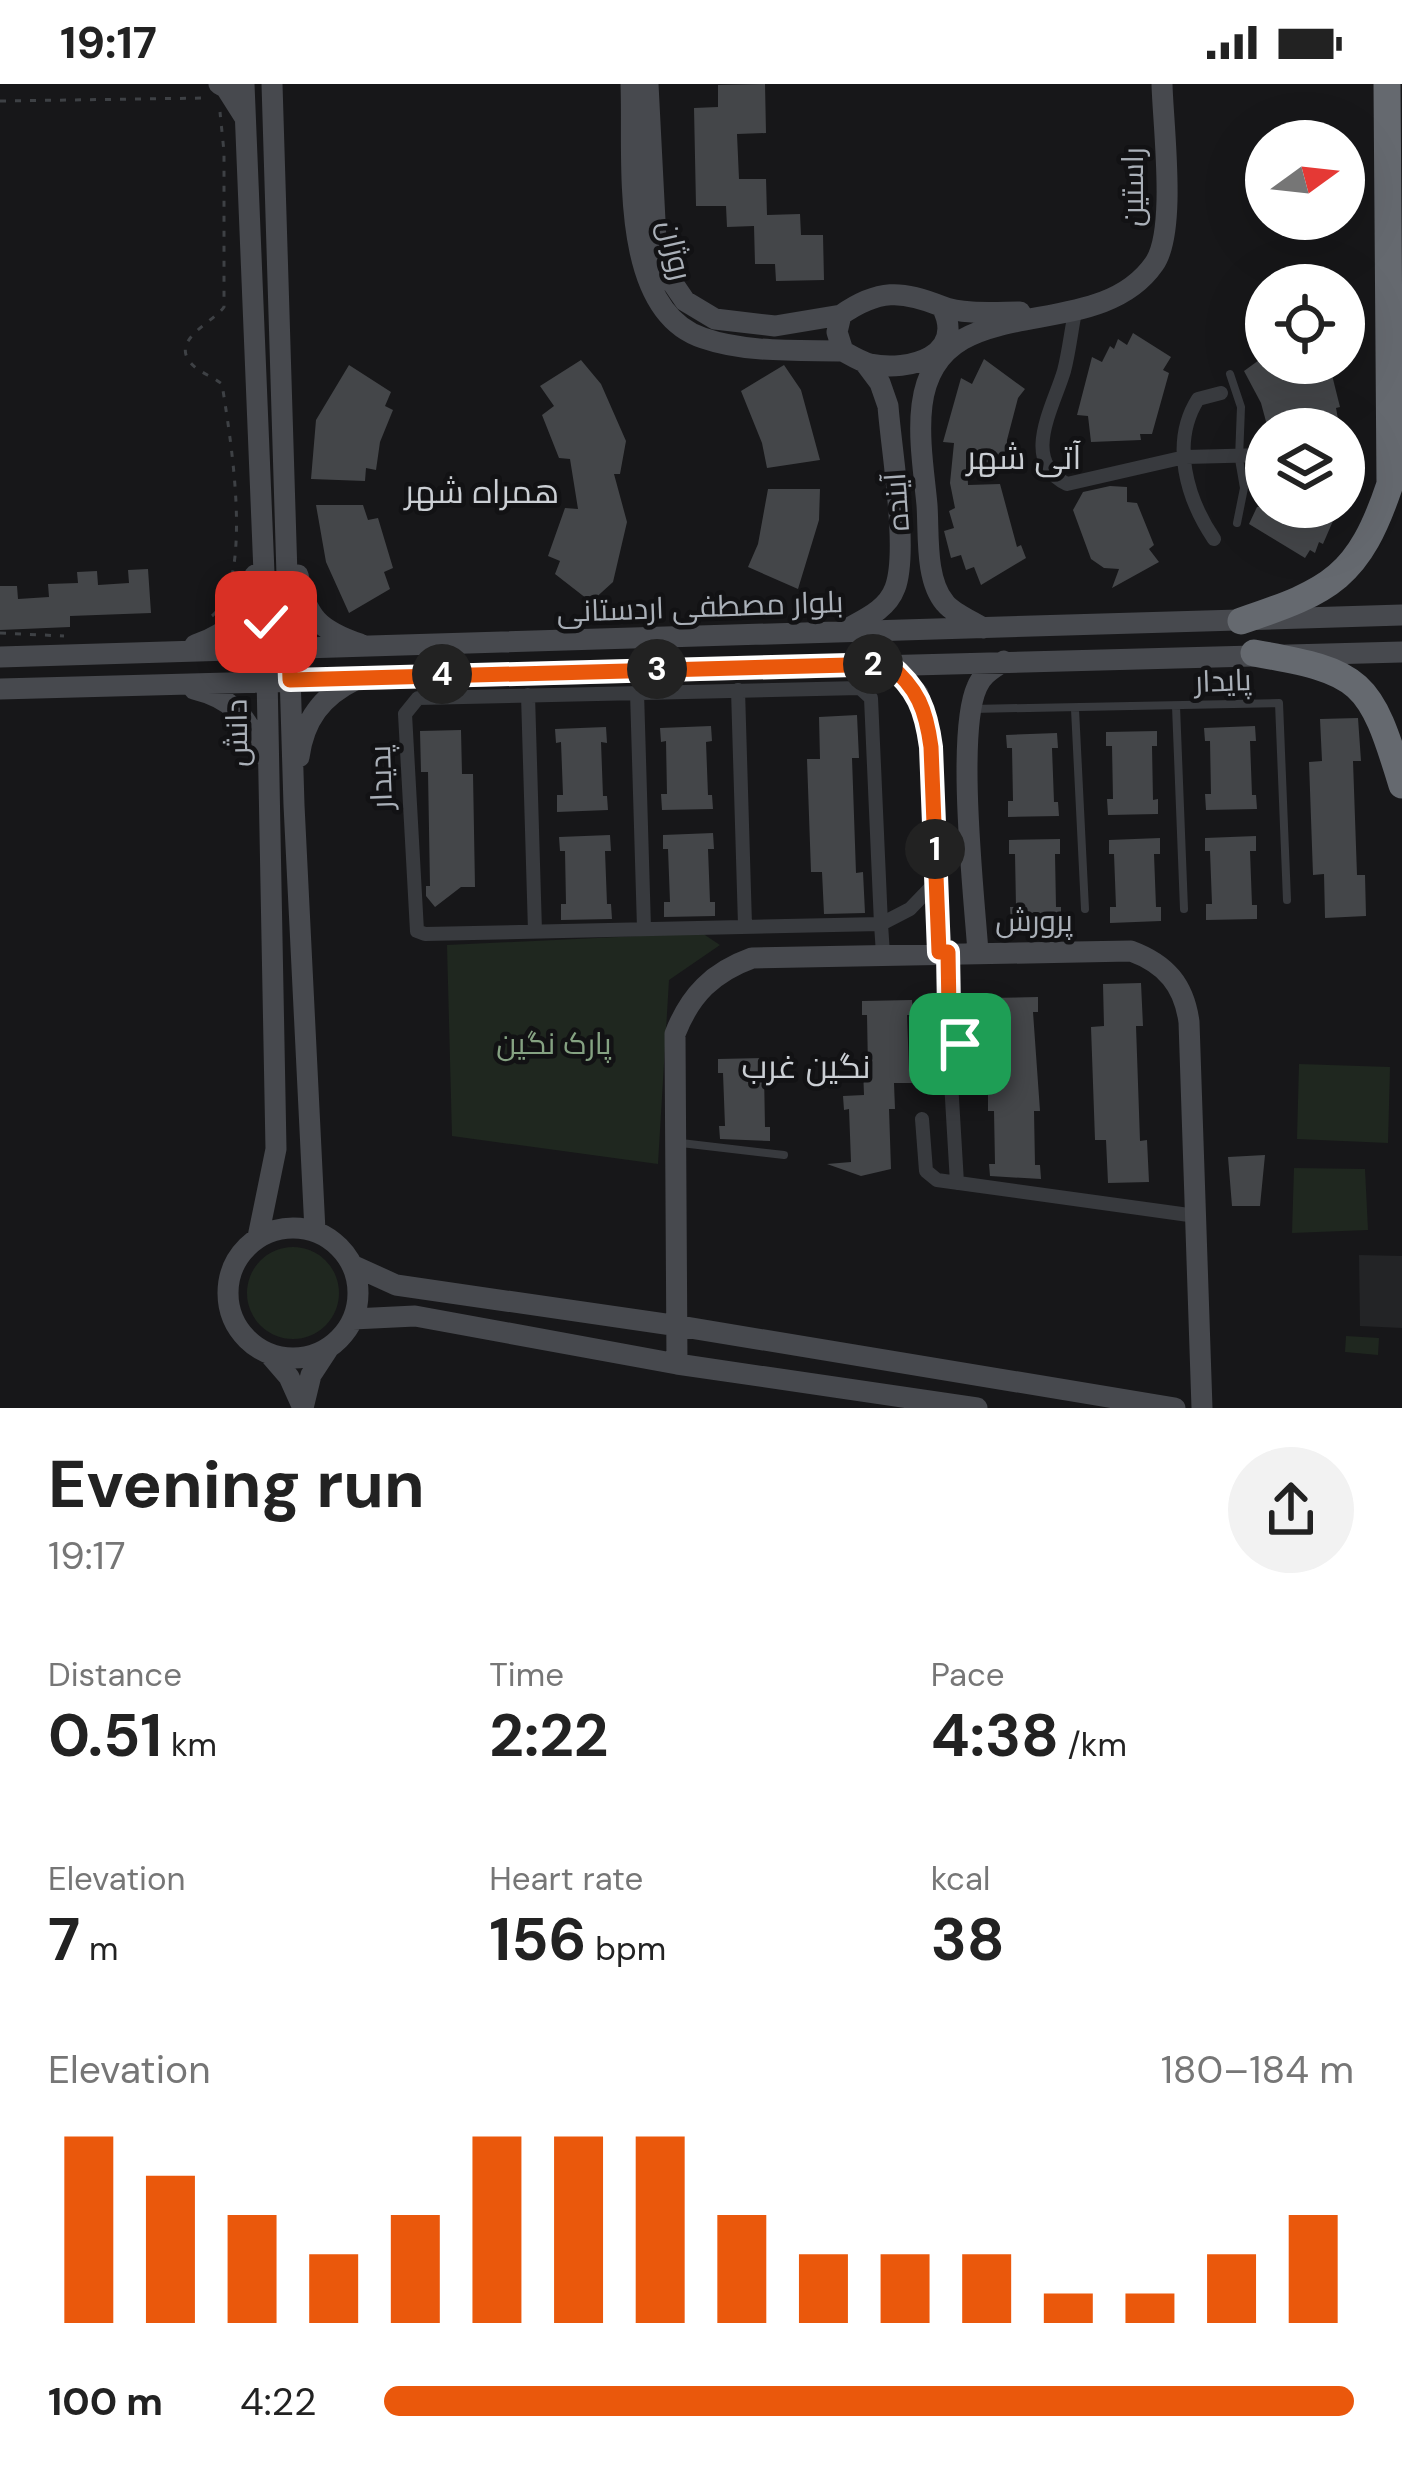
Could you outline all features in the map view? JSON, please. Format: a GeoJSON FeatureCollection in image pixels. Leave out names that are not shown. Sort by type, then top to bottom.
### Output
{"type":"FeatureCollection","features":[{"type":"Feature","properties":{"kind":"highway"},"geometry":{"type":"LineString","coordinates":[[1241,621],[1296,602],[1340,577],[1374,532],[1390,484],[1387,84]]}},
{"type":"Feature","properties":{"kind":"highway"},"geometry":{"type":"LineString","coordinates":[[1254,653],[1317,664],[1355,682],[1381,716],[1402,785]]}},
{"type":"Feature","properties":{"kind":"street"},"geometry":{"type":"LineString","coordinates":[[220,84],[245,118]]}},
{"type":"Feature","properties":{"kind":"street","name":"دانش"},"geometry":{"type":"LineString","coordinates":[[244,84],[261,526],[278,651]]}},
{"type":"Feature","properties":{"kind":"street","name":"دانش"},"geometry":{"type":"LineString","coordinates":[[258,1237],[276,1149],[268,784],[288,521],[272,84]]}},
{"type":"Feature","properties":{"kind":"street","name":"روژان"},"geometry":{"type":"LineString","coordinates":[[631,84],[657,260],[685,301],[715,319],[775,326],[841,315]]}},
{"type":"Feature","properties":{"kind":"street","name":"روژان"},"geometry":{"type":"LineString","coordinates":[[648,84],[641,152],[642,265],[653,296],[669,316],[699,338],[733,345],[843,351]]}},
{"type":"Feature","properties":{"kind":"street","name":"راستین"},"geometry":{"type":"LineString","coordinates":[[1075,312],[1104,304],[1133,287],[1156,262],[1167,231],[1162,84]]}},
{"type":"Feature","properties":{"kind":"street"},"geometry":{"type":"LineString","coordinates":[[942,351],[949,321],[931,298],[881,295],[841,315],[837,332],[843,351],[865,363],[888,366],[916,363],[942,351],[995,326],[1075,312]]}},
{"type":"Feature","properties":{"kind":"street"},"geometry":{"type":"LineString","coordinates":[[942,307],[1075,312]]}},
{"type":"Feature","properties":{"kind":"street"},"geometry":{"type":"LineString","coordinates":[[1075,312],[1066,364],[1042,444],[1045,466],[1052,476],[1067,484],[1185,457],[1245,458]]}},
{"type":"Feature","properties":{"kind":"street","name":"آینده"},"geometry":{"type":"LineString","coordinates":[[942,351],[921,406],[932,572],[945,604],[984,628]]}},
{"type":"Feature","properties":{"kind":"street"},"geometry":{"type":"LineString","coordinates":[[841,632],[877,613],[895,590],[900,562],[888,406],[880,383],[865,363]]}},
{"type":"Feature","properties":{"kind":"street"},"geometry":{"type":"LineString","coordinates":[[1214,539],[1190,491],[1185,428],[1198,399],[1221,393]]}},
{"type":"Feature","properties":{"kind":"street"},"geometry":{"type":"LineString","coordinates":[[288,521],[302,600],[310,615],[327,630],[368,647]]}},
{"type":"Feature","properties":{"kind":"street"},"geometry":{"type":"LineString","coordinates":[[163,652],[221,636],[243,615],[253,591],[261,526]]}},
{"type":"Feature","properties":{"kind":"street","name":"بلوار مصطفی اردستانی"},"geometry":{"type":"LineString","coordinates":[[0,657],[1402,615]]}},
{"type":"Feature","properties":{"kind":"street"},"geometry":{"type":"LineString","coordinates":[[412,646],[400,662],[415,675]]}},
{"type":"Feature","properties":{"kind":"street","name":"بلوار مصطفی اردستانی"},"geometry":{"type":"LineString","coordinates":[[0,689],[1402,652]]}},
{"type":"Feature","properties":{"kind":"street"},"geometry":{"type":"LineString","coordinates":[[978,952],[968,747],[971,710],[985,674],[1004,661]]}},
{"type":"Feature","properties":{"kind":"street"},"geometry":{"type":"LineString","coordinates":[[888,664],[918,694],[931,747],[936,882],[949,1010]]}},
{"type":"Feature","properties":{"kind":"street"},"geometry":{"type":"LineString","coordinates":[[294,805],[308,722],[322,702],[362,677]]}},
{"type":"Feature","properties":{"kind":"street","name":"دانش"},"geometry":{"type":"LineString","coordinates":[[278,681],[294,805],[315,1231]]}},
{"type":"Feature","properties":{"kind":"street"},"geometry":{"type":"LineString","coordinates":[[170,685],[218,696],[238,709],[254,732],[268,784]]}},
{"type":"Feature","properties":{"kind":"street","name":"پدیدار"},"geometry":{"type":"LineString","coordinates":[[847,687],[860,688],[871,698],[881,924],[417,931],[406,715],[410,704],[418,698],[637,692],[847,687]]}},
{"type":"Feature","properties":{"kind":"street"},"geometry":{"type":"LineString","coordinates":[[738,690],[745,925]]}},
{"type":"Feature","properties":{"kind":"street"},"geometry":{"type":"LineString","coordinates":[[637,692],[644,928]]}},
{"type":"Feature","properties":{"kind":"street"},"geometry":{"type":"LineString","coordinates":[[527,695],[535,931]]}},
{"type":"Feature","properties":{"kind":"street"},"geometry":{"type":"LineString","coordinates":[[931,747],[950,732],[968,747]]}},
{"type":"Feature","properties":{"kind":"street"},"geometry":{"type":"LineString","coordinates":[[935,856],[953,868],[972,858]]}},
{"type":"Feature","properties":{"kind":"street"},"geometry":{"type":"LineString","coordinates":[[883,954],[881,924],[910,909],[936,882]]}},
{"type":"Feature","properties":{"kind":"street","name":"پرورش"},"geometry":{"type":"LineString","coordinates":[[677,1364],[675,1034],[684,1010],[702,986],[725,968],[752,958],[1131,951],[1152,959],[1172,975],[1185,996],[1190,1022],[1202,1408]]}},
{"type":"Feature","properties":{"kind":"street"},"geometry":{"type":"LineString","coordinates":[[949,1010],[963,1016],[967,1028],[960,1044],[949,1048],[933,1041],[928,1030],[936,1013],[949,1010]]}},
{"type":"Feature","properties":{"kind":"street"},"geometry":{"type":"LineString","coordinates":[[949,1048],[957,1183]]}},
{"type":"Feature","properties":{"kind":"street"},"geometry":{"type":"LineString","coordinates":[[922,1119],[926,1171],[938,1180],[1196,1216]]}},
{"type":"Feature","properties":{"kind":"street"},"geometry":{"type":"LineString","coordinates":[[352,1265],[358,1300],[353,1318],[311,1375],[303,1408],[289,1377],[270,1354],[238,1329],[227,1289],[243,1250],[258,1237],[296,1227],[330,1239],[352,1265],[396,1285],[680,1326],[1175,1408]]}},
{"type":"Feature","properties":{"kind":"street"},"geometry":{"type":"LineString","coordinates":[[353,1318],[415,1316],[677,1364],[977,1408]]}},
{"type":"Feature","properties":{"kind":"street"},"geometry":{"type":"LineString","coordinates":[[270,1354],[310,1356],[329,1348]]}},
{"type":"Feature","properties":{"kind":"lane"},"geometry":{"type":"LineString","coordinates":[[1230,374],[1241,407],[1239,459],[1244,488],[1237,524]]}},
{"type":"Feature","properties":{"kind":"lane","name":"پایدار"},"geometry":{"type":"LineString","coordinates":[[971,710],[1279,703],[1287,900]]}},
{"type":"Feature","properties":{"kind":"lane"},"geometry":{"type":"LineString","coordinates":[[1176,706],[1184,909]]}},
{"type":"Feature","properties":{"kind":"lane"},"geometry":{"type":"LineString","coordinates":[[1075,709],[1085,909]]}},
{"type":"Feature","properties":{"kind":"lane"},"geometry":{"type":"LineString","coordinates":[[673,1142],[784,1154]]}},
{"type":"Feature","properties":{"kind":"path"},"geometry":{"type":"LineString","coordinates":[[0,100],[196,96],[217,100],[224,152],[224,307],[214,322],[196,327],[186,352],[194,367],[222,384],[235,463],[236,543],[229,590],[221,608],[205,622]]}},
{"type":"Feature","properties":{"kind":"path"},"geometry":{"type":"LineString","coordinates":[[0,632],[75,638]]}},
{"type":"Feature","properties":{"kind":"shaded area"},"geometry":{"type":"Polygon","coordinates":[[[1359,1255],[1402,1256],[1402,1328],[1360,1326],[1359,1255]]]}},
{"type":"Feature","properties":{"kind":"green space","name":"پارک نگین"},"geometry":{"type":"Polygon","coordinates":[[[702,933],[720,945],[669,980],[658,1164],[452,1136],[447,945],[702,933]]]}},
{"type":"Feature","properties":{"kind":"green space"},"geometry":{"type":"Polygon","coordinates":[[[1299,1064],[1390,1067],[1388,1143],[1297,1139],[1299,1064]]]}},
{"type":"Feature","properties":{"kind":"green space"},"geometry":{"type":"Polygon","coordinates":[[[1294,1168],[1365,1169],[1368,1230],[1292,1233],[1294,1168]]]}},
{"type":"Feature","properties":{"kind":"green space"},"geometry":{"type":"Polygon","coordinates":[[[293,1247],[311,1250],[326,1260],[336,1275],[336,1311],[326,1326],[311,1336],[293,1339],[275,1336],[260,1326],[250,1311],[247,1293],[250,1275],[260,1260],[275,1250],[293,1247]]]}},
{"type":"Feature","properties":{"kind":"green space"},"geometry":{"type":"Polygon","coordinates":[[[1346,1336],[1379,1338],[1378,1355],[1345,1352],[1346,1336]]]}},
{"type":"Feature","properties":{"kind":"building"},"geometry":{"type":"Polygon","coordinates":[[[765,84],[766,133],[737,134],[739,179],[766,179],[767,215],[800,214],[801,235],[823,235],[824,280],[776,281],[775,264],[755,264],[754,226],[727,227],[726,206],[696,206],[694,108],[718,107],[718,85],[765,84]]]}},
{"type":"Feature","properties":{"kind":"building"},"geometry":{"type":"Polygon","coordinates":[[[1133,333],[1171,357],[1163,370],[1169,373],[1152,434],[1140,434],[1141,440],[1091,442],[1088,416],[1077,415],[1092,357],[1102,362],[1110,346],[1114,349],[1118,339],[1127,345],[1133,333]]]}},
{"type":"Feature","properties":{"kind":"building"},"geometry":{"type":"Polygon","coordinates":[[[984,359],[1025,389],[1018,398],[1007,440],[1006,464],[967,462],[968,485],[1000,484],[1017,547],[1021,545],[1026,558],[981,585],[974,567],[966,570],[961,555],[951,558],[944,531],[954,528],[949,511],[955,508],[950,483],[954,443],[943,442],[961,378],[972,384],[984,359]]]}},
{"type":"Feature","properties":{"kind":"building"},"geometry":{"type":"Polygon","coordinates":[[[581,360],[601,384],[626,441],[620,474],[614,474],[627,522],[613,582],[591,602],[555,574],[560,561],[548,556],[565,508],[578,509],[570,459],[559,458],[542,415],[554,406],[540,386],[581,360]]]}},
{"type":"Feature","properties":{"kind":"building"},"geometry":{"type":"Polygon","coordinates":[[[349,365],[391,392],[385,406],[393,410],[380,442],[376,470],[366,468],[365,481],[311,479],[316,420],[349,365]]]}},
{"type":"Feature","properties":{"kind":"building"},"geometry":{"type":"Polygon","coordinates":[[[784,365],[801,390],[820,460],[767,468],[741,391],[784,365]]]}},
{"type":"Feature","properties":{"kind":"building"},"geometry":{"type":"Polygon","coordinates":[[[1251,384],[1334,384],[1340,407],[1262,408],[1251,384]]]}},
{"type":"Feature","properties":{"kind":"building"},"geometry":{"type":"Polygon","coordinates":[[[1127,487],[1127,502],[1137,503],[1154,545],[1149,549],[1159,562],[1112,588],[1119,569],[1104,568],[1091,559],[1073,510],[1083,492],[1127,487]]]}},
{"type":"Feature","properties":{"kind":"building"},"geometry":{"type":"Polygon","coordinates":[[[768,489],[820,489],[819,520],[798,589],[748,567],[758,544],[768,489]]]}},
{"type":"Feature","properties":{"kind":"building"},"geometry":{"type":"Polygon","coordinates":[[[316,505],[363,505],[368,520],[378,518],[393,568],[384,572],[390,589],[349,613],[326,562],[316,505]]]}},
{"type":"Feature","properties":{"kind":"building"},"geometry":{"type":"Polygon","coordinates":[[[1256,528],[1330,528],[1323,544],[1319,542],[1315,553],[1310,550],[1305,558],[1256,528]]]}},
{"type":"Feature","properties":{"kind":"building"},"geometry":{"type":"Polygon","coordinates":[[[148,569],[151,613],[70,616],[70,627],[0,630],[0,586],[17,586],[18,599],[49,597],[48,584],[78,583],[77,572],[97,571],[98,585],[129,583],[128,570],[148,569]]]}},
{"type":"Feature","properties":{"kind":"building"},"geometry":{"type":"Polygon","coordinates":[[[857,715],[859,758],[852,758],[856,873],[863,872],[865,913],[824,914],[822,872],[811,872],[807,759],[820,759],[819,717],[857,715]]]}},
{"type":"Feature","properties":{"kind":"building"},"geometry":{"type":"Polygon","coordinates":[[[1358,718],[1361,761],[1353,761],[1357,875],[1365,875],[1366,916],[1325,918],[1324,874],[1313,875],[1309,762],[1322,761],[1320,719],[1358,718]]]}},
{"type":"Feature","properties":{"kind":"building"},"geometry":{"type":"Polygon","coordinates":[[[711,726],[712,741],[706,742],[713,809],[662,810],[661,794],[667,794],[666,741],[661,742],[660,728],[711,726]]]}},
{"type":"Feature","properties":{"kind":"building"},"geometry":{"type":"Polygon","coordinates":[[[1255,726],[1256,741],[1250,741],[1257,809],[1206,810],[1205,794],[1211,794],[1210,741],[1205,741],[1204,728],[1255,726]]]}},
{"type":"Feature","properties":{"kind":"building"},"geometry":{"type":"Polygon","coordinates":[[[606,727],[607,743],[601,742],[608,810],[557,812],[557,795],[563,795],[561,742],[556,743],[555,729],[606,727]]]}},
{"type":"Feature","properties":{"kind":"building"},"geometry":{"type":"Polygon","coordinates":[[[461,730],[462,774],[473,774],[475,887],[461,887],[435,907],[426,896],[426,886],[430,886],[428,772],[421,772],[420,731],[461,730]]]}},
{"type":"Feature","properties":{"kind":"building"},"geometry":{"type":"Polygon","coordinates":[[[1157,731],[1157,746],[1152,746],[1153,800],[1158,799],[1158,814],[1108,815],[1107,799],[1113,799],[1112,746],[1106,746],[1106,732],[1157,731]]]}},
{"type":"Feature","properties":{"kind":"building"},"geometry":{"type":"Polygon","coordinates":[[[1057,733],[1058,748],[1052,748],[1059,816],[1008,817],[1008,801],[1013,801],[1012,748],[1007,748],[1006,735],[1057,733]]]}},
{"type":"Feature","properties":{"kind":"building"},"geometry":{"type":"Polygon","coordinates":[[[713,833],[714,849],[708,849],[715,916],[664,917],[664,902],[670,902],[663,835],[713,833]]]}},
{"type":"Feature","properties":{"kind":"building"},"geometry":{"type":"Polygon","coordinates":[[[610,835],[611,851],[605,851],[612,919],[561,920],[561,904],[566,904],[565,851],[560,851],[559,837],[610,835]]]}},
{"type":"Feature","properties":{"kind":"building"},"geometry":{"type":"Polygon","coordinates":[[[1256,836],[1256,851],[1250,851],[1257,919],[1206,920],[1206,904],[1212,904],[1210,851],[1205,851],[1205,838],[1256,836]]]}},
{"type":"Feature","properties":{"kind":"building"},"geometry":{"type":"Polygon","coordinates":[[[1160,838],[1160,854],[1154,854],[1161,921],[1110,923],[1110,907],[1116,907],[1109,840],[1160,838]]]}},
{"type":"Feature","properties":{"kind":"building"},"geometry":{"type":"Polygon","coordinates":[[[1060,839],[1060,854],[1055,854],[1056,907],[1061,907],[1061,922],[1011,923],[1010,907],[1016,907],[1015,854],[1009,854],[1009,840],[1060,839]]]}},
{"type":"Feature","properties":{"kind":"building"},"geometry":{"type":"Polygon","coordinates":[[[1141,983],[1143,1026],[1136,1026],[1140,1141],[1147,1140],[1149,1182],[1108,1183],[1106,1140],[1095,1140],[1091,1027],[1104,1026],[1103,984],[1141,983]]]}},
{"type":"Feature","properties":{"kind":"building"},"geometry":{"type":"Polygon","coordinates":[[[1038,997],[1038,1012],[1033,1012],[1040,1111],[1034,1111],[1035,1165],[1040,1165],[1041,1179],[990,1176],[989,1164],[995,1164],[988,1065],[994,1065],[993,1012],[988,1012],[987,998],[1038,997]]]}},
{"type":"Feature","properties":{"kind":"building"},"geometry":{"type":"Polygon","coordinates":[[[912,1000],[913,1015],[907,1015],[914,1083],[894,1083],[895,1109],[889,1109],[891,1169],[861,1176],[827,1164],[851,1162],[849,1109],[844,1110],[843,1096],[864,1095],[867,1015],[862,1015],[862,1001],[912,1000]]]}},
{"type":"Feature","properties":{"kind":"building"},"geometry":{"type":"Polygon","coordinates":[[[769,1058],[769,1073],[764,1073],[765,1127],[770,1127],[770,1141],[720,1139],[719,1126],[725,1126],[718,1059],[769,1058]]]}},
{"type":"Feature","properties":{"kind":"building"},"geometry":{"type":"Polygon","coordinates":[[[1265,1155],[1260,1206],[1232,1206],[1228,1157],[1265,1155]]]}},
{"type":"Feature","properties":{"kind":"district","name":"آتی شهر"},"geometry":{"type":"Point","coordinates":[1024,457]}},
{"type":"Feature","properties":{"kind":"district","name":"همراه شهر"},"geometry":{"type":"Point","coordinates":[482,491]}},
{"type":"Feature","properties":{"kind":"district","name":"نگین غرب"},"geometry":{"type":"Point","coordinates":[806,1066]}},
{"type":"Feature","properties":{"kind":"route"},"geometry":{"type":"LineString","coordinates":[[266,622],[266,651],[289,651],[290,680],[888,664],[918,694],[926,715],[939,952],[948,952],[949,1010],[966,1022],[967,1034],[960,1044]]}}]}
